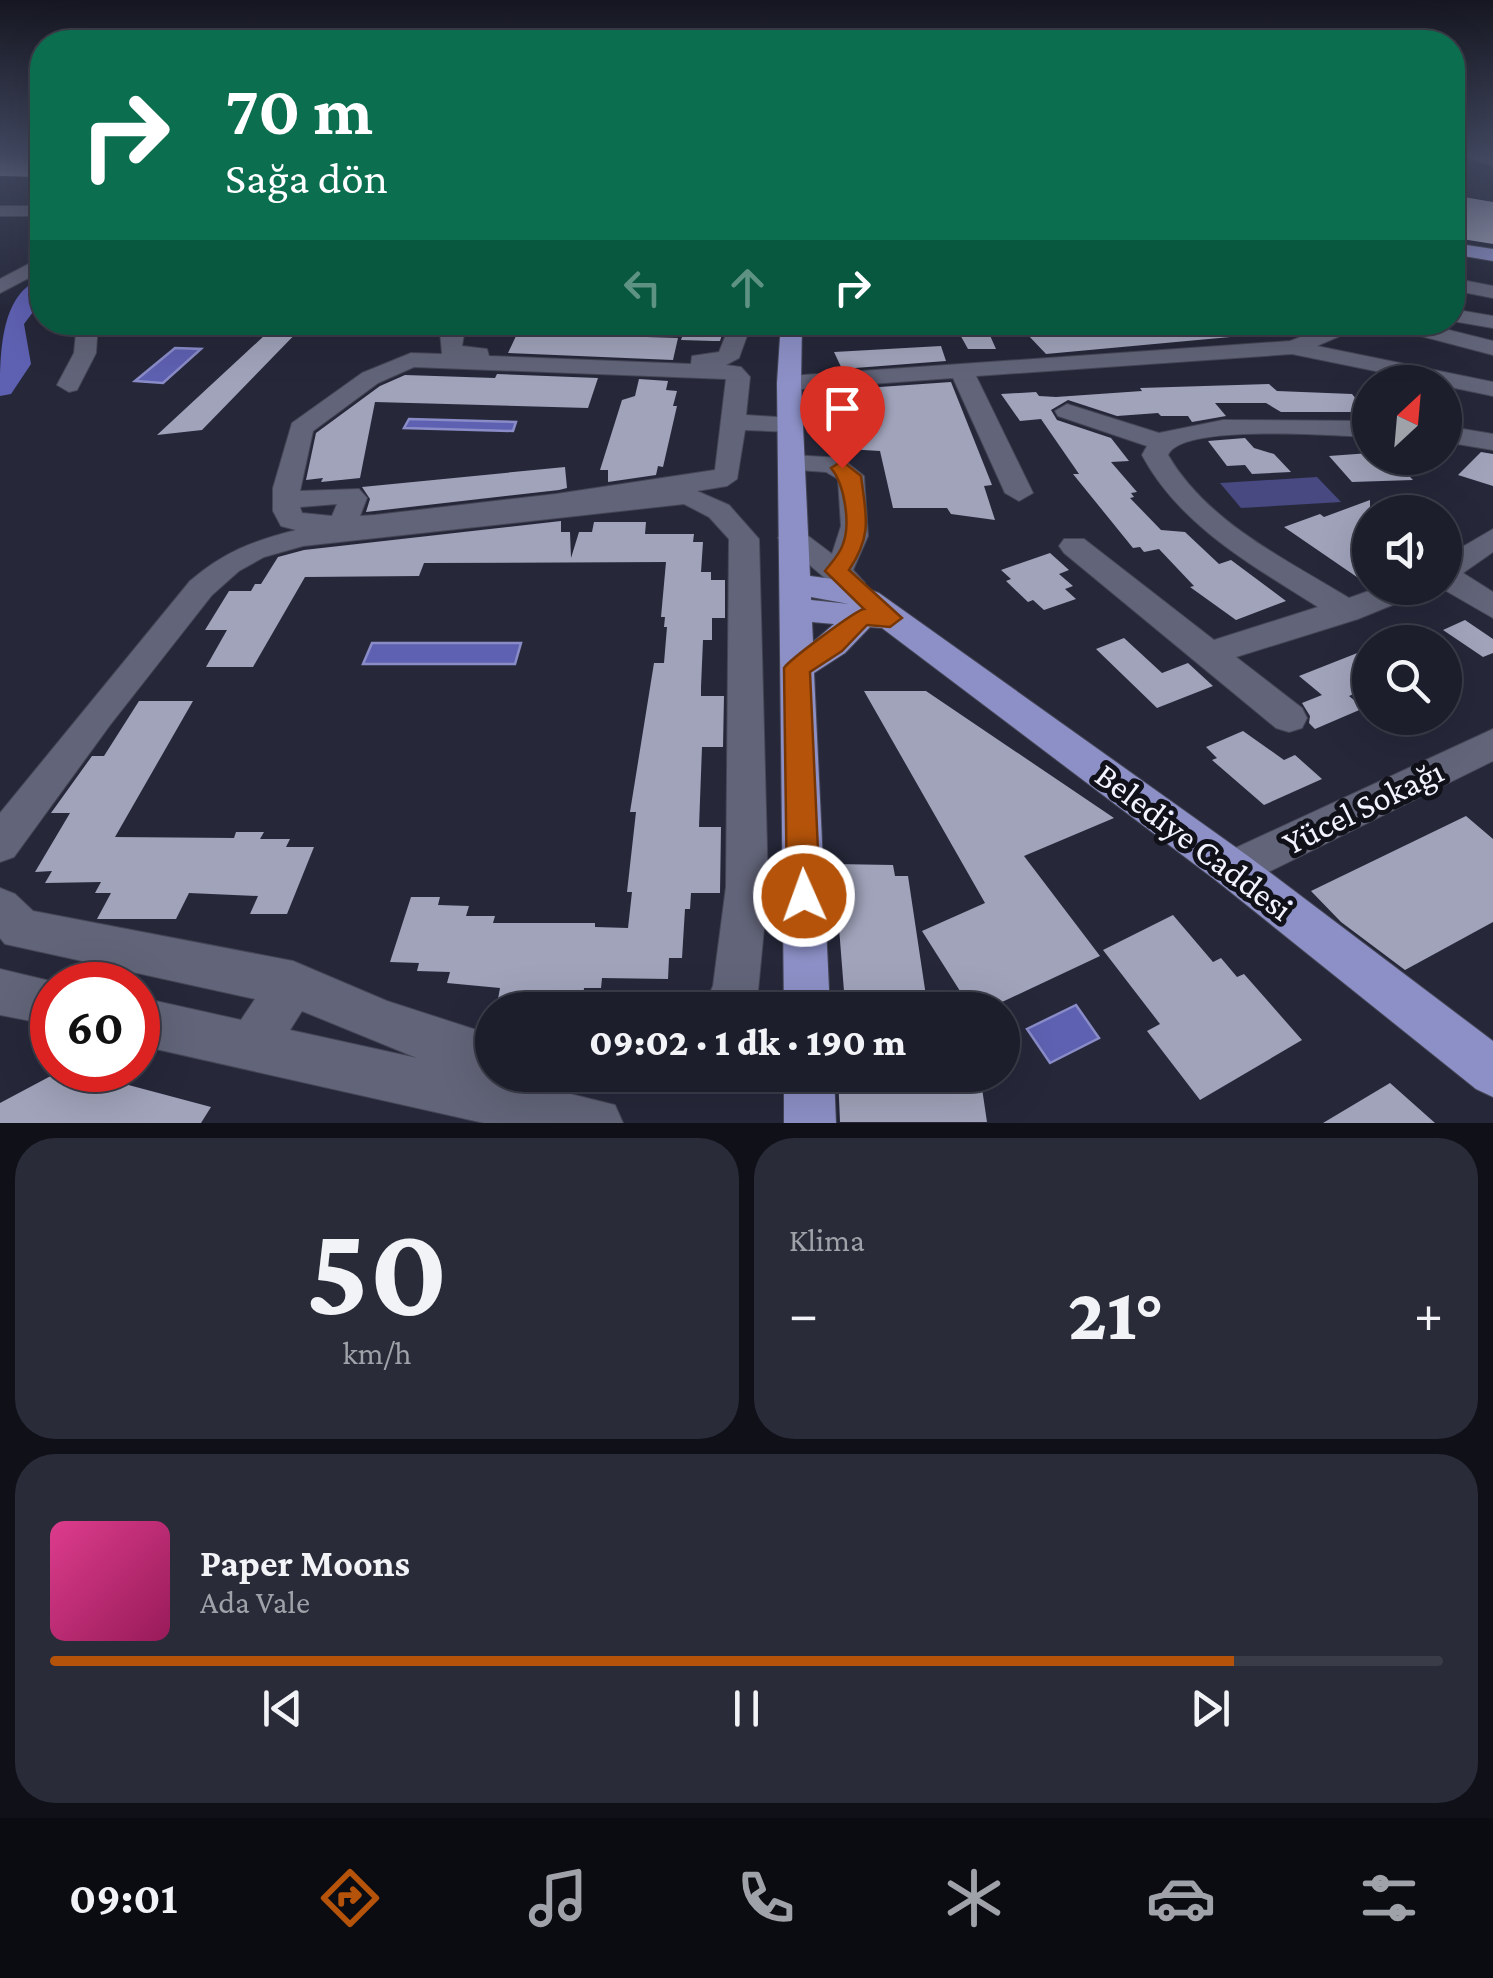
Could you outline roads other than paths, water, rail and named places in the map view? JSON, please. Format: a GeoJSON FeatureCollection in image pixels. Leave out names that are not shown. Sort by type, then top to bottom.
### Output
{"type":"FeatureCollection","features":[{"type":"Feature","properties":{"kind":"main road"},"geometry":{"type":"LineString","coordinates":[[1465,250],[1493,255]]}},
{"type":"Feature","properties":{"kind":"main road"},"geometry":{"type":"LineString","coordinates":[[791,335],[789,383],[806,992]]}},
{"type":"Feature","properties":{"kind":"main road"},"geometry":{"type":"LineString","coordinates":[[795,598],[871,610]]}},
{"type":"Feature","properties":{"kind":"main road"},"geometry":{"type":"LineString","coordinates":[[797,668],[833,645],[871,610]]}},
{"type":"Feature","properties":{"kind":"main road","name":"Belediye Caddesi"},"geometry":{"type":"LineString","coordinates":[[871,610],[1233,870],[1493,1072]]}},
{"type":"Feature","properties":{"kind":"main road"},"geometry":{"type":"LineString","coordinates":[[809,1092],[810,1123]]}},
{"type":"Feature","properties":{"kind":"street"},"geometry":{"type":"LineString","coordinates":[[0,211],[30,211]]}},
{"type":"Feature","properties":{"kind":"street"},"geometry":{"type":"LineString","coordinates":[[0,286],[30,269]]}},
{"type":"Feature","properties":{"kind":"street"},"geometry":{"type":"LineString","coordinates":[[1465,287],[1493,292]]}},
{"type":"Feature","properties":{"kind":"street"},"geometry":{"type":"LineString","coordinates":[[1465,317],[1493,322]]}},
{"type":"Feature","properties":{"kind":"street"},"geometry":{"type":"LineString","coordinates":[[69,385],[85,353],[87,335]]}},
{"type":"Feature","properties":{"kind":"street"},"geometry":{"type":"LineString","coordinates":[[450,335],[449,347],[460,354],[720,362],[732,353],[738,335]]}},
{"type":"Feature","properties":{"kind":"street"},"geometry":{"type":"LineString","coordinates":[[789,383],[1292,347],[1326,335]]}},
{"type":"Feature","properties":{"kind":"street"},"geometry":{"type":"LineString","coordinates":[[1442,335],[1490,347],[1462,382],[1493,388]]}},
{"type":"Feature","properties":{"kind":"street"},"geometry":{"type":"LineString","coordinates":[[1292,347],[1379,365]]}},
{"type":"Feature","properties":{"kind":"street"},"geometry":{"type":"LineString","coordinates":[[411,360],[733,372],[738,377],[734,422],[728,474],[717,480],[592,500],[398,522],[344,524],[353,498],[349,495],[286,500],[301,428],[370,378],[411,360]]}},
{"type":"Feature","properties":{"kind":"street"},"geometry":{"type":"LineString","coordinates":[[962,372],[1019,493]]}},
{"type":"Feature","properties":{"kind":"street"},"geometry":{"type":"LineString","coordinates":[[1066,411],[1162,442],[1223,427],[1352,429]]}},
{"type":"Feature","properties":{"kind":"street"},"geometry":{"type":"LineString","coordinates":[[734,422],[791,424]]}},
{"type":"Feature","properties":{"kind":"street"},"geometry":{"type":"LineString","coordinates":[[1462,437],[1493,442]]}},
{"type":"Feature","properties":{"kind":"street"},"geometry":{"type":"LineString","coordinates":[[1162,442],[1155,455],[1186,498],[1232,536],[1346,610]]}},
{"type":"Feature","properties":{"kind":"street"},"geometry":{"type":"LineString","coordinates":[[793,463],[832,464],[850,476],[854,546],[837,571]]}},
{"type":"Feature","properties":{"kind":"street"},"geometry":{"type":"LineString","coordinates":[[0,844],[200,588],[228,564],[254,550],[302,537],[685,496],[710,502],[730,518],[744,539],[747,887],[733,992]]}},
{"type":"Feature","properties":{"kind":"street"},"geometry":{"type":"LineString","coordinates":[[793,538],[837,571],[871,610]]}},
{"type":"Feature","properties":{"kind":"street"},"geometry":{"type":"LineString","coordinates":[[1462,561],[1493,538]]}},
{"type":"Feature","properties":{"kind":"street"},"geometry":{"type":"LineString","coordinates":[[1074,546],[1289,718]]}},
{"type":"Feature","properties":{"kind":"street"},"geometry":{"type":"LineString","coordinates":[[1462,574],[1493,585]]}},
{"type":"Feature","properties":{"kind":"street"},"geometry":{"type":"LineString","coordinates":[[1462,581],[1493,607]]}},
{"type":"Feature","properties":{"kind":"street"},"geometry":{"type":"LineString","coordinates":[[1210,653],[1360,605]]}},
{"type":"Feature","properties":{"kind":"street","name":"Yücel Sokağı"},"geometry":{"type":"LineString","coordinates":[[1233,870],[1493,744]]}},
{"type":"Feature","properties":{"kind":"street"},"geometry":{"type":"LineString","coordinates":[[0,908],[21,929],[293,984],[386,1024],[475,1053]]}},
{"type":"Feature","properties":{"kind":"street"},"geometry":{"type":"LineString","coordinates":[[250,1048],[293,984]]}},
{"type":"Feature","properties":{"kind":"street"},"geometry":{"type":"LineString","coordinates":[[160,1027],[597,1123]]}},
{"type":"Feature","properties":{"kind":"waterway"},"geometry":{"type":"LineString","coordinates":[[0,387],[16,364],[10,324],[30,296]]}}]}
